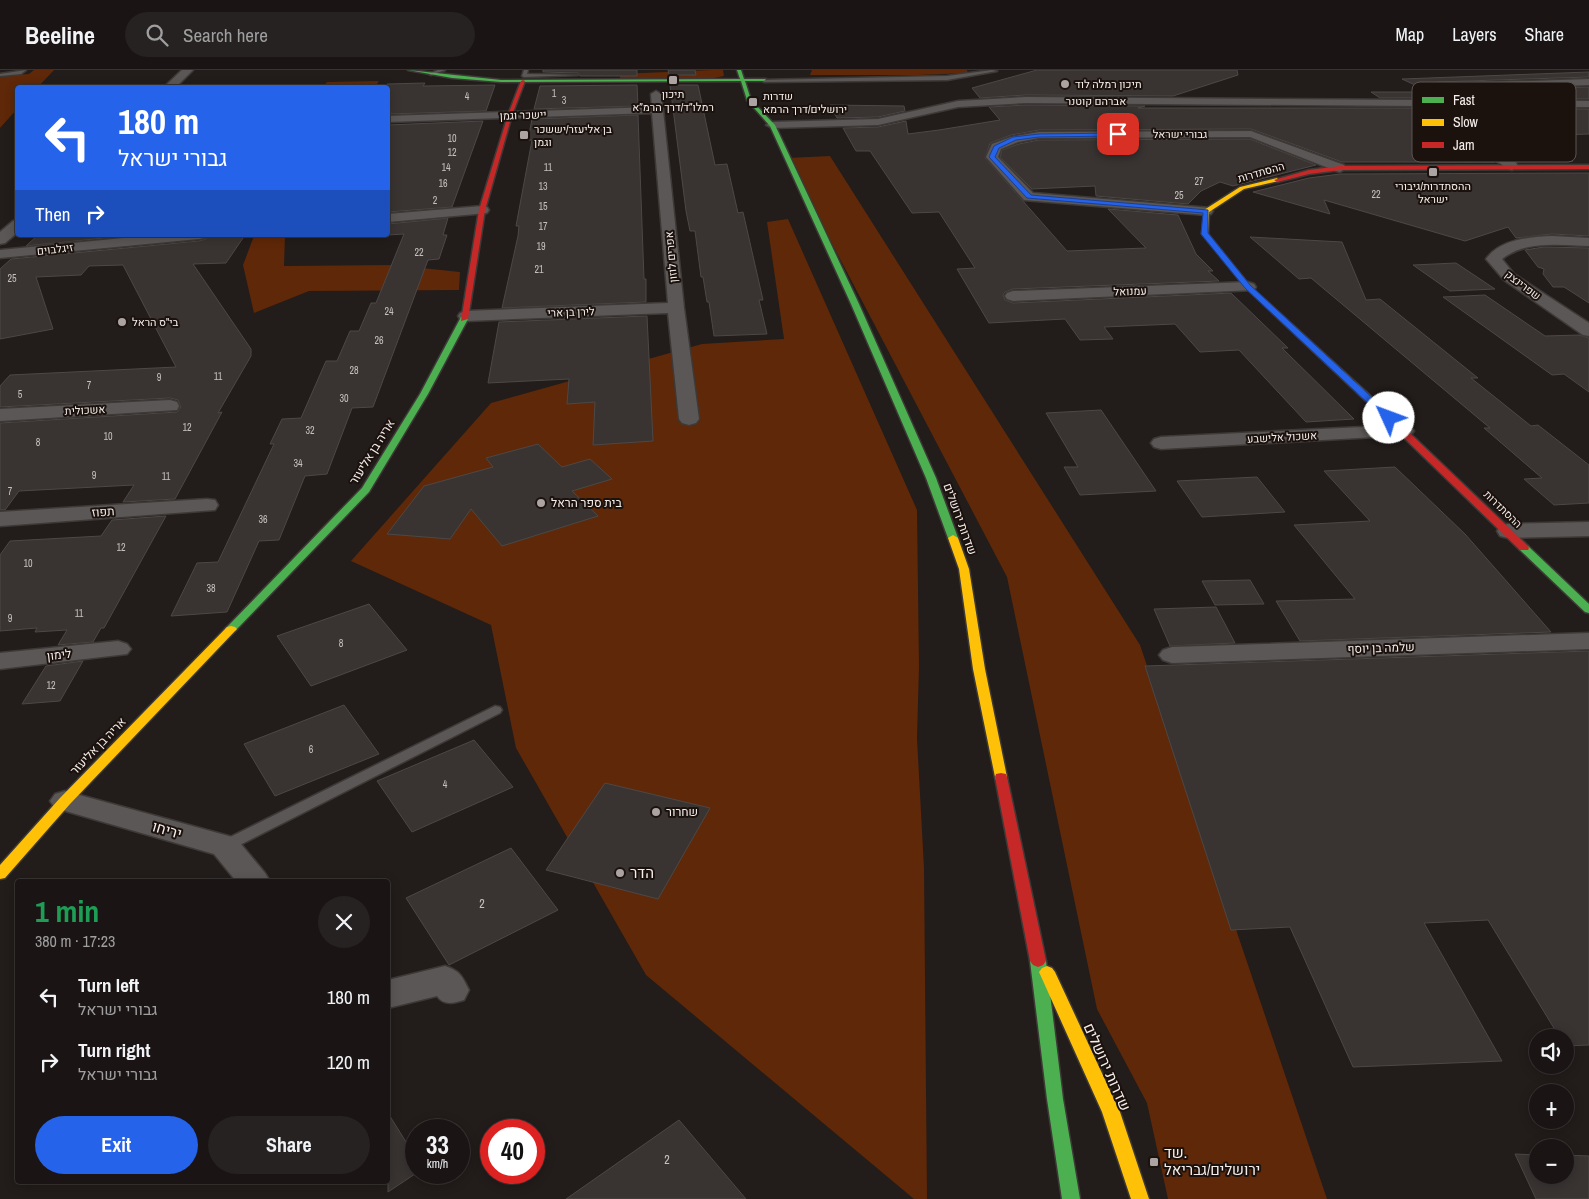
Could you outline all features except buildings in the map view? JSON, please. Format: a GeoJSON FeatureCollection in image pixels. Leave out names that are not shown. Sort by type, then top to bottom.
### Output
{"type":"FeatureCollection","features":[{"type":"Feature","properties":{"kind":"street"},"geometry":{"type":"LineString","coordinates":[[171,85],[188,70]]}},
{"type":"Feature","properties":{"kind":"street"},"geometry":{"type":"LineString","coordinates":[[410,70],[474,79],[524,76],[763,75]]}},
{"type":"Feature","properties":{"kind":"street","name":"שדרות ירושלים"},"geometry":{"type":"LineString","coordinates":[[740,75],[749,100],[772,124],[855,304],[931,478],[964,569],[979,669],[1037,951],[1055,1099],[1071,1199]]}},
{"type":"Feature","properties":{"kind":"street","name":"שדרות ירושלים"},"geometry":{"type":"LineString","coordinates":[[763,75],[770,98],[772,124]]}},
{"type":"Feature","properties":{"kind":"street","name":"אריה בן אליעזר"},"geometry":{"type":"LineString","coordinates":[[0,874],[65,801],[366,490],[424,394],[466,316],[482,210],[510,115],[524,76]]}},
{"type":"Feature","properties":{"kind":"street"},"geometry":{"type":"LineString","coordinates":[[1576,82],[1589,82]]}},
{"type":"Feature","properties":{"kind":"street"},"geometry":{"type":"LineString","coordinates":[[1403,92],[1412,97]]}},
{"type":"Feature","properties":{"kind":"street","name":"אפרים לוזון"},"geometry":{"type":"LineString","coordinates":[[656,94],[676,308],[689,419]]}},
{"type":"Feature","properties":{"kind":"street","name":"אברהם קוטנר"},"geometry":{"type":"LineString","coordinates":[[772,124],[878,122],[958,104],[1026,100],[1412,103]]}},
{"type":"Feature","properties":{"kind":"street","name":"אברהם קוטנר"},"geometry":{"type":"LineString","coordinates":[[1576,104],[1589,104]]}},
{"type":"Feature","properties":{"kind":"street","name":"יישכר וגמן"},"geometry":{"type":"LineString","coordinates":[[390,119],[658,110]]}},
{"type":"Feature","properties":{"kind":"street","name":"גבורי ישראל"},"geometry":{"type":"LineString","coordinates":[[1040,210],[992,157],[996,147],[1015,138],[1080,134],[1288,135]]}},
{"type":"Feature","properties":{"kind":"street","name":"גבורי ישראל"},"geometry":{"type":"LineString","coordinates":[[1251,134],[1340,168]]}},
{"type":"Feature","properties":{"kind":"street"},"geometry":{"type":"LineString","coordinates":[[1506,162],[1512,166]]}},
{"type":"Feature","properties":{"kind":"street","name":"ההסתדרות"},"geometry":{"type":"LineString","coordinates":[[1589,167],[1340,168],[1309,172],[1242,188],[1206,211],[1204,234],[1248,287],[1404,431],[1589,610]]}},
{"type":"Feature","properties":{"kind":"street"},"geometry":{"type":"LineString","coordinates":[[1029,197],[1206,211]]}},
{"type":"Feature","properties":{"kind":"street"},"geometry":{"type":"LineString","coordinates":[[390,218],[482,210]]}},
{"type":"Feature","properties":{"kind":"street"},"geometry":{"type":"LineString","coordinates":[[0,240],[15,227]]}},
{"type":"Feature","properties":{"kind":"street","name":"זיגלבוים"},"geometry":{"type":"LineString","coordinates":[[0,254],[107,240],[162,237]]}},
{"type":"Feature","properties":{"kind":"street","name":"שפרינצק"},"geometry":{"type":"LineString","coordinates":[[1589,242],[1543,241],[1518,245],[1500,252],[1493,259],[1509,277],[1589,331]]}},
{"type":"Feature","properties":{"kind":"street","name":"עמנואל"},"geometry":{"type":"LineString","coordinates":[[1012,296],[1248,287]]}},
{"type":"Feature","properties":{"kind":"street","name":"לירן בן ארי"},"geometry":{"type":"LineString","coordinates":[[466,316],[676,308]]}},
{"type":"Feature","properties":{"kind":"street","name":"אשכולית"},"geometry":{"type":"LineString","coordinates":[[0,415],[170,406]]}},
{"type":"Feature","properties":{"kind":"street","name":"אשכול אלישבע"},"geometry":{"type":"LineString","coordinates":[[1161,443],[1404,431]]}},
{"type":"Feature","properties":{"kind":"street","name":"תפוז"},"geometry":{"type":"LineString","coordinates":[[0,519],[207,505]]}},
{"type":"Feature","properties":{"kind":"street"},"geometry":{"type":"LineString","coordinates":[[1508,531],[1589,529]]}},
{"type":"Feature","properties":{"kind":"street","name":"שלמה בן יוסף"},"geometry":{"type":"LineString","coordinates":[[1172,655],[1589,641]]}},
{"type":"Feature","properties":{"kind":"street","name":"לימון"},"geometry":{"type":"LineString","coordinates":[[0,661],[118,648]]}},
{"type":"Feature","properties":{"kind":"street","name":"יריחו"},"geometry":{"type":"LineString","coordinates":[[65,801],[225,846]]}},
{"type":"Feature","properties":{"kind":"street"},"geometry":{"type":"LineString","coordinates":[[225,846],[252,879]]}},
{"type":"Feature","properties":{"kind":"street","name":"שדרות ירושלים"},"geometry":{"type":"LineString","coordinates":[[1037,951],[1092,1068],[1129,1158],[1140,1199]]}},
{"type":"Feature","properties":{"kind":"street"},"geometry":{"type":"LineString","coordinates":[[390,994],[445,980],[452,990]]}},
{"type":"Feature","properties":{"kind":"lane"},"geometry":{"type":"LineString","coordinates":[[0,74],[21,73],[24,70]]}},
{"type":"Feature","properties":{"kind":"lane"},"geometry":{"type":"LineString","coordinates":[[431,74],[443,70]]}},
{"type":"Feature","properties":{"kind":"lane"},"geometry":{"type":"LineString","coordinates":[[763,75],[947,78],[995,71]]}},
{"type":"Feature","properties":{"kind":"lane"},"geometry":{"type":"LineString","coordinates":[[524,76],[576,75]]}},
{"type":"Feature","properties":{"kind":"lane"},"geometry":{"type":"LineString","coordinates":[[225,846],[495,710]]}},
{"type":"Feature","properties":{"kind":"shaded area"},"geometry":{"type":"Polygon","coordinates":[[[34,70],[54,70],[40,85],[15,85],[15,111],[0,128],[0,76],[29,74],[34,70]]]}},
{"type":"Feature","properties":{"kind":"shaded area"},"geometry":{"type":"Polygon","coordinates":[[[723,70],[724,76],[714,78],[620,79],[620,74],[723,70]]]}},
{"type":"Feature","properties":{"kind":"shaded area"},"geometry":{"type":"Polygon","coordinates":[[[812,70],[967,70],[968,73],[810,75],[812,70]]]}},
{"type":"Feature","properties":{"kind":"shaded area"},"geometry":{"type":"Polygon","coordinates":[[[379,81],[376,85],[325,85],[327,82],[379,81]]]}},
{"type":"Feature","properties":{"kind":"shaded area"},"geometry":{"type":"Polygon","coordinates":[[[830,156],[1140,645],[1327,1199],[1168,1199],[1147,1103],[1097,1009],[1007,577],[787,158],[830,156]]]}},
{"type":"Feature","properties":{"kind":"shaded area"},"geometry":{"type":"Polygon","coordinates":[[[788,219],[917,510],[919,667],[917,738],[924,868],[927,1199],[914,1199],[646,975],[516,748],[491,625],[351,561],[491,403],[702,344],[784,339],[767,222],[788,219]]]}},
{"type":"Feature","properties":{"kind":"shaded area"},"geometry":{"type":"Polygon","coordinates":[[[254,237],[285,237],[284,266],[393,265],[460,272],[459,290],[309,291],[254,313],[243,265],[254,237]]]}},
{"type":"Feature","properties":{"kind":"traffic: fast"},"geometry":{"type":"LineString","coordinates":[[410,70],[452,77],[501,81],[764,80]]}},
{"type":"Feature","properties":{"kind":"traffic: fast"},"geometry":{"type":"LineString","coordinates":[[739,70],[749,100],[772,125],[855,304],[931,478],[953,538]]}},
{"type":"Feature","properties":{"kind":"traffic: fast"},"geometry":{"type":"LineString","coordinates":[[231,629],[366,490],[424,394],[464,319]]}},
{"type":"Feature","properties":{"kind":"traffic: fast"},"geometry":{"type":"LineString","coordinates":[[1524,548],[1589,610]]}},
{"type":"Feature","properties":{"kind":"traffic: fast"},"geometry":{"type":"LineString","coordinates":[[1038,961],[1055,1099],[1071,1199]]}},
{"type":"Feature","properties":{"kind":"traffic: slow"},"geometry":{"type":"LineString","coordinates":[[1277,180],[1242,188],[1206,211],[1205,234],[1248,287],[1371,401]]}},
{"type":"Feature","properties":{"kind":"traffic: slow"},"geometry":{"type":"LineString","coordinates":[[953,538],[964,569],[979,669],[1001,777]]}},
{"type":"Feature","properties":{"kind":"traffic: slow"},"geometry":{"type":"LineString","coordinates":[[0,874],[65,801],[231,629]]}},
{"type":"Feature","properties":{"kind":"traffic: slow"},"geometry":{"type":"LineString","coordinates":[[1047,972],[1111,1112],[1140,1199]]}},
{"type":"Feature","properties":{"kind":"traffic: jam"},"geometry":{"type":"LineString","coordinates":[[464,319],[482,210],[510,115],[523,81]]}},
{"type":"Feature","properties":{"kind":"traffic: jam"},"geometry":{"type":"LineString","coordinates":[[1277,180],[1309,172],[1340,168],[1589,167]]}},
{"type":"Feature","properties":{"kind":"traffic: jam"},"geometry":{"type":"LineString","coordinates":[[1371,401],[1524,548]]}},
{"type":"Feature","properties":{"kind":"traffic: jam"},"geometry":{"type":"LineString","coordinates":[[1001,777],[1038,961]]}},
{"type":"Feature","properties":{"kind":"place","name":"תיכון רמלו״ד/דרך הרמ״א"},"geometry":{"type":"Point","coordinates":[673,80]}},
{"type":"Feature","properties":{"kind":"place","name":"תיכון רמלה לוד"},"geometry":{"type":"Point","coordinates":[1065,84]}},
{"type":"Feature","properties":{"kind":"place","name":"שדרות ירושלים/דרך הרמא"},"geometry":{"type":"Point","coordinates":[753,102]}},
{"type":"Feature","properties":{"kind":"place","name":"בן אליעזר/יששכר וגמן"},"geometry":{"type":"Point","coordinates":[524,135]}},
{"type":"Feature","properties":{"kind":"place","name":"ההסתדרות/גיבורי ישראל"},"geometry":{"type":"Point","coordinates":[1433,172]}},
{"type":"Feature","properties":{"kind":"place","name":"בי\"ס הראל"},"geometry":{"type":"Point","coordinates":[122,322]}},
{"type":"Feature","properties":{"kind":"place","name":"בית ספר הראל"},"geometry":{"type":"Point","coordinates":[541,503]}},
{"type":"Feature","properties":{"kind":"place","name":"שחרור"},"geometry":{"type":"Point","coordinates":[656,812]}},
{"type":"Feature","properties":{"kind":"place","name":"הדר"},"geometry":{"type":"Point","coordinates":[620,873]}},
{"type":"Feature","properties":{"kind":"place","name":"שד. ירושלים/גבריאל"},"geometry":{"type":"Point","coordinates":[1154,1162]}},
{"type":"Feature","properties":{"kind":"route"},"geometry":{"type":"LineString","coordinates":[[1118,134],[1039,135],[1015,138],[996,147],[992,157],[1029,197],[1206,211],[1204,234],[1248,287],[1389,418]]}}]}
